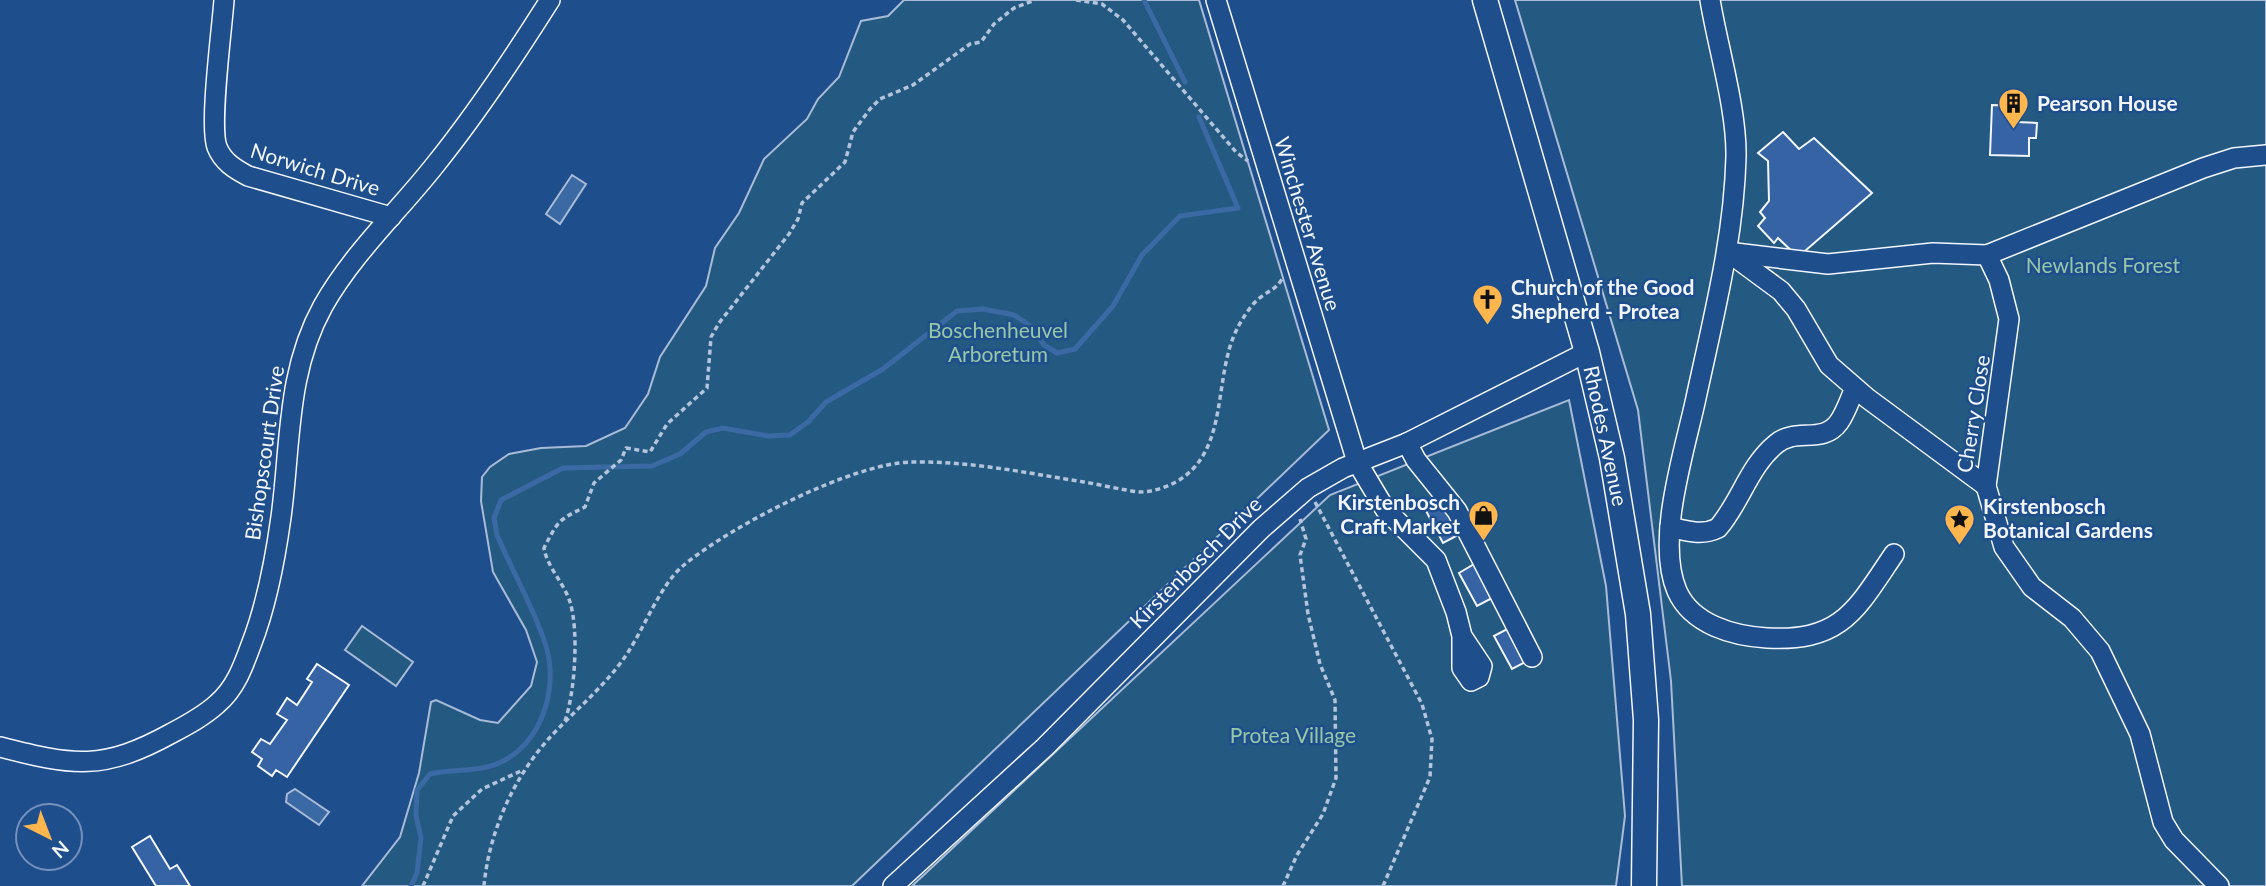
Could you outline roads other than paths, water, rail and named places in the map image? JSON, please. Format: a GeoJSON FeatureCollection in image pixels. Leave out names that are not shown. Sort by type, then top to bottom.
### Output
{"type":"FeatureCollection","features":[{"type":"Feature","properties":{"kind":"main road","name":"Rhodes Avenue"},"geometry":{"type":"LineString","coordinates":[[1485,0],[1587,352],[1612,458],[1638,614],[1646,720],[1644,886]]}},
{"type":"Feature","properties":{"kind":"street","name":"Norwich Drive"},"geometry":{"type":"LineString","coordinates":[[224,0],[214,132],[223,158],[248,176],[391,217]]}},
{"type":"Feature","properties":{"kind":"street","name":"Bishopscourt Drive"},"geometry":{"type":"LineString","coordinates":[[0,747],[60,761],[102,762],[145,748],[184,727],[218,704],[239,677],[260,622],[271,579],[281,516],[290,404],[302,354],[323,307],[350,264],[474,115],[550,0]]}},
{"type":"Feature","properties":{"kind":"street","name":"Winchester Avenue"},"geometry":{"type":"LineString","coordinates":[[1216,0],[1357,462],[1385,509],[1436,560],[1448,587],[1462,636]]}},
{"type":"Feature","properties":{"kind":"street"},"geometry":{"type":"LineString","coordinates":[[1710,0],[1736,156],[1727,252],[1677,476],[1670,527],[1677,590],[1686,605],[1702,619],[1738,635],[1801,637],[1831,629],[1863,599],[1894,554]]}},
{"type":"Feature","properties":{"kind":"street"},"geometry":{"type":"LineString","coordinates":[[1727,252],[1828,264],[1933,253],[1987,255],[2203,168],[2234,158],[2266,155]]}},
{"type":"Feature","properties":{"kind":"street"},"geometry":{"type":"LineString","coordinates":[[1727,252],[1781,291],[1796,309],[1824,359],[1855,388],[1986,486]]}},
{"type":"Feature","properties":{"kind":"street","name":"Cherry Close"},"geometry":{"type":"LineString","coordinates":[[1987,255],[1999,280],[2010,319],[1986,486],[2004,547],[2032,587],[2084,630],[2119,687],[2140,734],[2163,822],[2174,840],[2219,886]]}},
{"type":"Feature","properties":{"kind":"street","name":"Kirstenbosch Drive"},"geometry":{"type":"LineString","coordinates":[[893,886],[1045,747],[1261,529],[1301,494],[1357,462],[1407,443],[1587,352]]}},
{"type":"Feature","properties":{"kind":"street"},"geometry":{"type":"LineString","coordinates":[[1670,527],[1708,533],[1718,528],[1728,517],[1761,460],[1776,443],[1791,435],[1820,435],[1831,431],[1840,421],[1855,388]]}},
{"type":"Feature","properties":{"kind":"street"},"geometry":{"type":"LineString","coordinates":[[1407,443],[1416,460],[1457,511],[1532,657]]}},
{"type":"Feature","properties":{"kind":"waterway"},"geometry":{"type":"LineString","coordinates":[[1144,0],[1185,82]]}},
{"type":"Feature","properties":{"kind":"waterway"},"geometry":{"type":"LineString","coordinates":[[411,886],[417,873],[421,838],[416,815],[417,790],[430,774],[483,768],[514,754],[536,728],[548,695],[550,677],[545,643],[497,535],[494,518],[501,500],[563,468],[652,466],[680,454],[706,432],[723,428],[768,436],[790,435],[808,422],[826,402],[883,369],[957,311],[983,309],[1014,315],[1032,327],[1044,345],[1057,353],[1075,349],[1113,306],[1142,255],[1180,216],[1238,208],[1199,117]]}},
{"type":"Feature","properties":{"kind":"place","name":"Pearson House"},"geometry":{"type":"Point","coordinates":[2014,131]}},
{"type":"Feature","properties":{"kind":"place","name":"Church of the Good Shepherd - Protea"},"geometry":{"type":"Point","coordinates":[1488,327]}},
{"type":"Feature","properties":{"kind":"place","name":"Kirstenbosch Craft Market"},"geometry":{"type":"Point","coordinates":[1483,542]}},
{"type":"Feature","properties":{"kind":"place","name":"Kirstenbosch Botanical Gardens"},"geometry":{"type":"Point","coordinates":[1960,546]}},
{"type":"Feature","properties":{"kind":"park label","name":"Newlands Forest"},"geometry":{"type":"Point","coordinates":[2103,266]}},
{"type":"Feature","properties":{"kind":"park label","name":"Boschenheuvel Arboretum"},"geometry":{"type":"Point","coordinates":[998,343]}},
{"type":"Feature","properties":{"kind":"park label","name":"Protea Village"},"geometry":{"type":"Point","coordinates":[1293,736]}}]}
